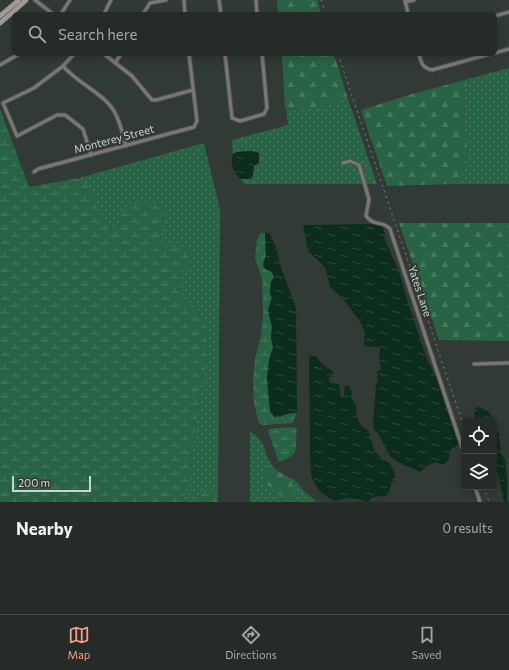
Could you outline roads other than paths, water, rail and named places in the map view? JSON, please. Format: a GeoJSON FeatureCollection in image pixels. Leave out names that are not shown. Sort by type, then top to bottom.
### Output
{"type":"FeatureCollection","features":[{"type":"Feature","properties":{"kind":"main road"},"geometry":{"type":"LineString","coordinates":[[0,16],[19,0]]}},
{"type":"Feature","properties":{"kind":"main road"},"geometry":{"type":"LineString","coordinates":[[13,12],[26,0]]}},
{"type":"Feature","properties":{"kind":"main road"},"geometry":{"type":"LineString","coordinates":[[0,23],[12,13]]}},
{"type":"Feature","properties":{"kind":"street"},"geometry":{"type":"LineString","coordinates":[[35,0],[50,12]]}},
{"type":"Feature","properties":{"kind":"street"},"geometry":{"type":"LineString","coordinates":[[62,12],[70,0]]}},
{"type":"Feature","properties":{"kind":"street"},"geometry":{"type":"LineString","coordinates":[[105,12],[111,0]]}},
{"type":"Feature","properties":{"kind":"street"},"geometry":{"type":"LineString","coordinates":[[144,12],[150,3],[166,0]]}},
{"type":"Feature","properties":{"kind":"street"},"geometry":{"type":"LineString","coordinates":[[184,0],[185,12]]}},
{"type":"Feature","properties":{"kind":"street"},"geometry":{"type":"LineString","coordinates":[[219,0],[221,12]]}},
{"type":"Feature","properties":{"kind":"street"},"geometry":{"type":"LineString","coordinates":[[256,0],[258,12]]}},
{"type":"Feature","properties":{"kind":"street"},"geometry":{"type":"LineString","coordinates":[[408,12],[405,1],[414,0]]}},
{"type":"Feature","properties":{"kind":"street"},"geometry":{"type":"LineString","coordinates":[[497,15],[509,12]]}},
{"type":"Feature","properties":{"kind":"street"},"geometry":{"type":"LineString","coordinates":[[497,52],[509,49]]}},
{"type":"Feature","properties":{"kind":"street"},"geometry":{"type":"LineString","coordinates":[[0,65],[16,56]]}},
{"type":"Feature","properties":{"kind":"street"},"geometry":{"type":"LineString","coordinates":[[72,56],[63,66],[34,88],[3,103],[17,136],[57,115],[65,115],[83,129],[91,155]]}},
{"type":"Feature","properties":{"kind":"street"},"geometry":{"type":"LineString","coordinates":[[106,56],[132,76],[152,100],[193,90],[190,56]]}},
{"type":"Feature","properties":{"kind":"street"},"geometry":{"type":"LineString","coordinates":[[115,63],[120,56]]}},
{"type":"Feature","properties":{"kind":"street"},"geometry":{"type":"LineString","coordinates":[[225,56],[232,118],[240,121],[264,114],[267,108],[262,56]]}},
{"type":"Feature","properties":{"kind":"street"},"geometry":{"type":"LineString","coordinates":[[419,56],[421,63],[426,69],[432,70],[483,56]]}},
{"type":"Feature","properties":{"kind":"street"},"geometry":{"type":"LineString","coordinates":[[63,66],[105,100],[113,109],[119,122],[126,146]]}},
{"type":"Feature","properties":{"kind":"street","name":"Monterey Street"},"geometry":{"type":"LineString","coordinates":[[34,172],[38,169],[194,127],[197,121],[193,90]]}},
{"type":"Feature","properties":{"kind":"street","name":"Yates Lane"},"geometry":{"type":"LineString","coordinates":[[343,163],[350,161],[359,165],[369,199],[366,216],[368,219],[376,223],[385,224],[390,229],[461,443]]}},
{"type":"Feature","properties":{"kind":"street"},"geometry":{"type":"LineString","coordinates":[[474,364],[509,363]]}},
{"type":"Feature","properties":{"kind":"street"},"geometry":{"type":"LineString","coordinates":[[476,490],[480,502]]}},
{"type":"Feature","properties":{"kind":"water"},"geometry":{"type":"Polygon","coordinates":[[[254,151],[259,153],[259,163],[254,166],[251,179],[240,179],[232,165],[233,154],[237,152],[254,151]]]}},
{"type":"Feature","properties":{"kind":"water"},"geometry":{"type":"Polygon","coordinates":[[[303,225],[382,225],[385,234],[384,238],[399,272],[427,359],[441,387],[444,401],[460,444],[451,449],[449,459],[445,464],[440,464],[437,462],[430,464],[420,472],[401,464],[391,457],[379,435],[374,430],[373,423],[376,384],[378,381],[377,372],[381,369],[379,359],[380,348],[364,346],[365,332],[359,320],[343,299],[330,287],[325,267],[308,251],[303,225]]]}},
{"type":"Feature","properties":{"kind":"water"},"geometry":{"type":"Polygon","coordinates":[[[265,233],[269,233],[277,249],[280,264],[296,308],[297,411],[296,413],[275,418],[270,411],[267,378],[269,360],[273,347],[271,337],[272,327],[268,310],[272,298],[270,293],[271,282],[274,277],[272,272],[264,268],[263,264],[266,255],[265,233]]]}},
{"type":"Feature","properties":{"kind":"water"},"geometry":{"type":"Polygon","coordinates":[[[309,355],[317,357],[320,362],[332,371],[333,376],[329,379],[330,383],[339,384],[341,397],[344,397],[345,385],[349,386],[352,392],[352,400],[355,402],[358,420],[362,427],[368,430],[375,452],[390,464],[394,471],[395,480],[392,482],[386,496],[372,497],[368,502],[352,498],[334,501],[320,492],[312,479],[310,454],[309,355]]]}},
{"type":"Feature","properties":{"kind":"water"},"geometry":{"type":"Polygon","coordinates":[[[478,407],[484,409],[488,411],[492,418],[475,418],[474,409],[478,407]]]}},
{"type":"Feature","properties":{"kind":"water"},"geometry":{"type":"Polygon","coordinates":[[[497,429],[499,434],[501,454],[505,459],[507,502],[504,502],[498,474],[497,429]]]}},
{"type":"Feature","properties":{"kind":"railway"},"geometry":{"type":"LineString","coordinates":[[321,0],[325,12]]}},
{"type":"Feature","properties":{"kind":"railway"},"geometry":{"type":"LineString","coordinates":[[339,56],[461,418]]}},
{"type":"Feature","properties":{"kind":"railway"},"geometry":{"type":"LineString","coordinates":[[485,490],[489,502]]}}]}
